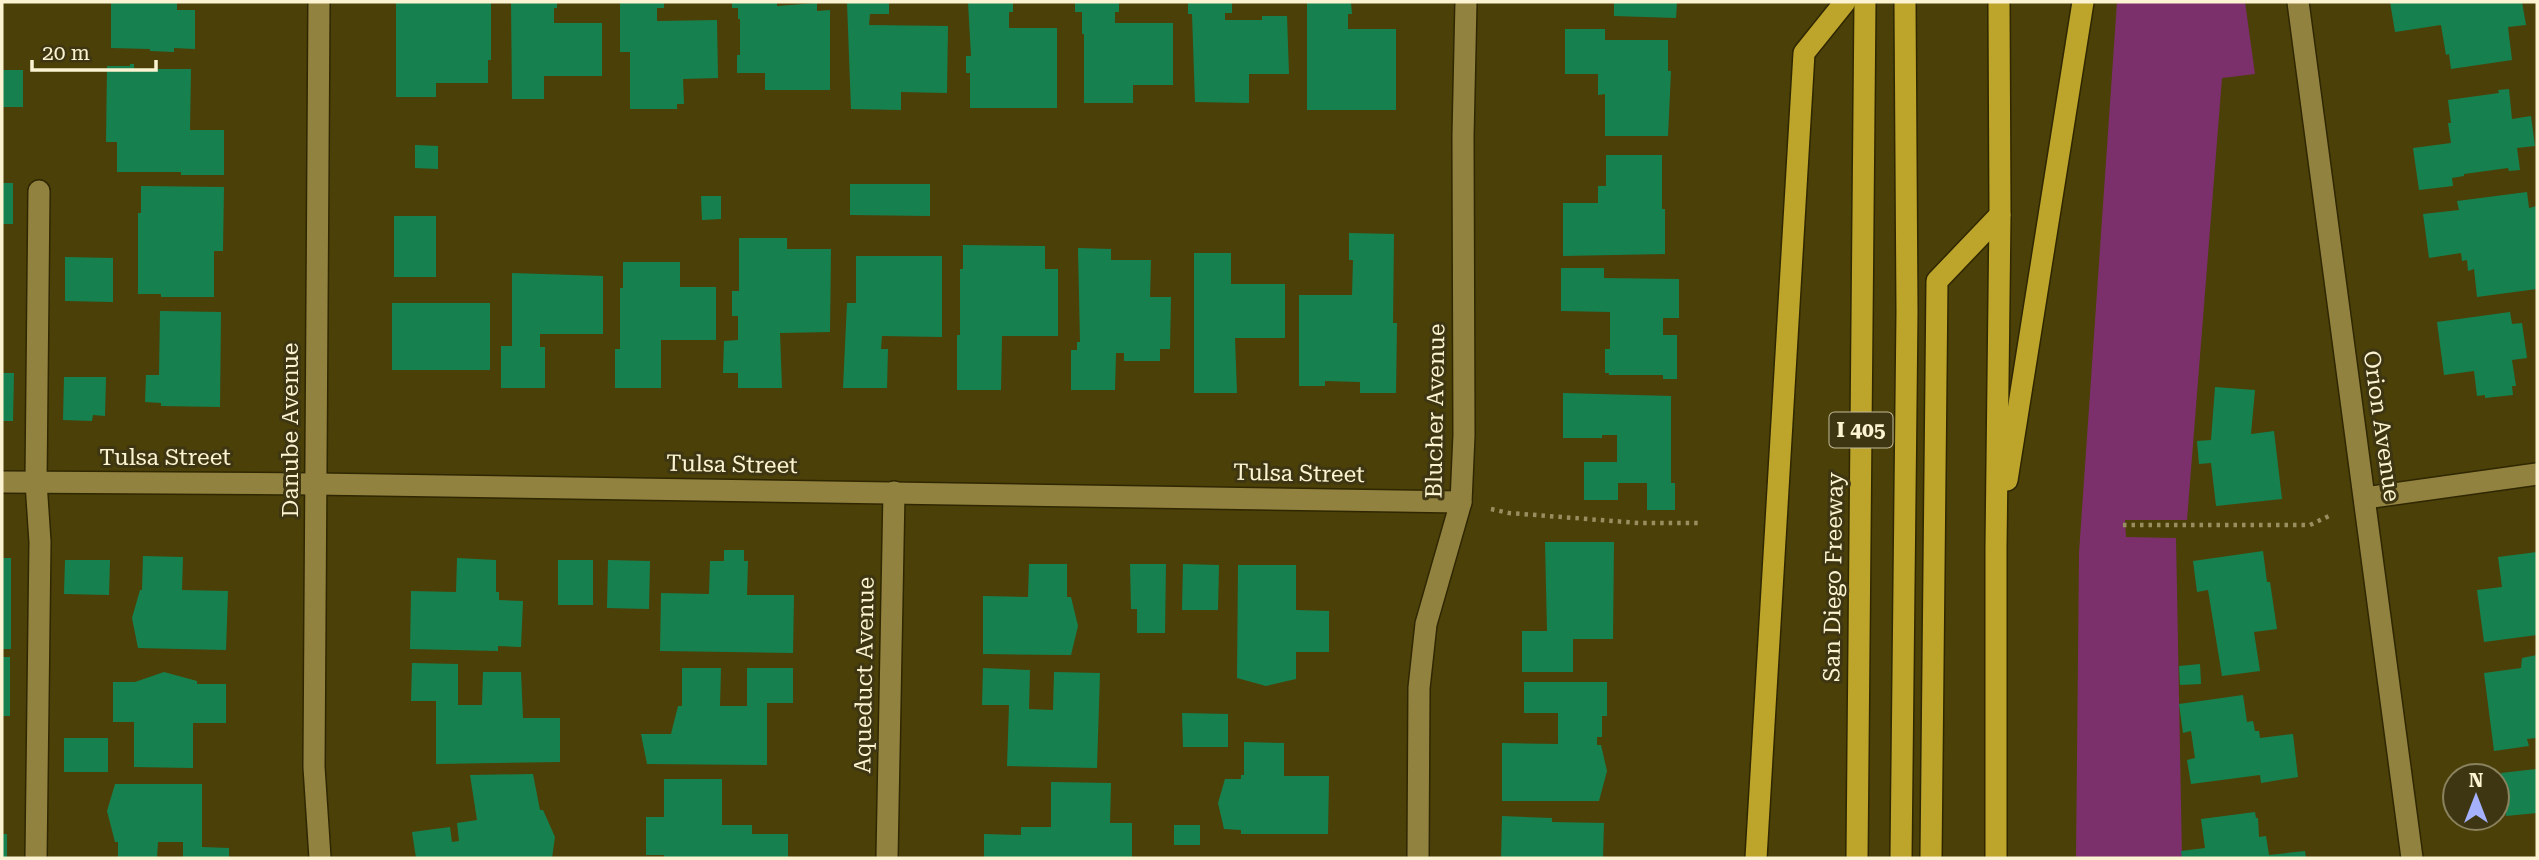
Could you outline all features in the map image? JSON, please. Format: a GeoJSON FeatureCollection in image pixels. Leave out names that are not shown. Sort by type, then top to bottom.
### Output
{"type":"FeatureCollection","features":[{"type":"Feature","properties":{"kind":"highway"},"geometry":{"type":"LineString","coordinates":[[1756,858],[1804,53],[1844,2]]}},
{"type":"Feature","properties":{"kind":"highway","name":"San Diego Freeway"},"geometry":{"type":"LineString","coordinates":[[1857,858],[1865,2]]}},
{"type":"Feature","properties":{"kind":"highway"},"geometry":{"type":"LineString","coordinates":[[1901,858],[1907,312],[1905,2]]}},
{"type":"Feature","properties":{"kind":"highway"},"geometry":{"type":"LineString","coordinates":[[1996,858],[1999,2]]}},
{"type":"Feature","properties":{"kind":"highway"},"geometry":{"type":"LineString","coordinates":[[1996,547],[2082,2]]}},
{"type":"Feature","properties":{"kind":"highway"},"geometry":{"type":"LineString","coordinates":[[1931,858],[1937,281],[2000,215]]}},
{"type":"Feature","properties":{"kind":"street","name":"Danube Avenue"},"geometry":{"type":"LineString","coordinates":[[319,2],[314,767],[320,858]]}},
{"type":"Feature","properties":{"kind":"street","name":"Blucher Avenue"},"geometry":{"type":"LineString","coordinates":[[1418,858],[1419,688],[1426,624],[1461,502],[1464,435],[1463,136],[1466,2]]}},
{"type":"Feature","properties":{"kind":"street","name":"Orion Avenue"},"geometry":{"type":"LineString","coordinates":[[2298,2],[2412,858]]}},
{"type":"Feature","properties":{"kind":"street"},"geometry":{"type":"LineString","coordinates":[[36,858],[40,542],[36,482],[39,191]]}},
{"type":"Feature","properties":{"kind":"street"},"geometry":{"type":"LineString","coordinates":[[2365,498],[2537,474]]}},
{"type":"Feature","properties":{"kind":"street","name":"Tulsa Street"},"geometry":{"type":"LineString","coordinates":[[2,482],[316,484],[1461,502]]}},
{"type":"Feature","properties":{"kind":"street","name":"Aqueduct Avenue"},"geometry":{"type":"LineString","coordinates":[[887,858],[894,492]]}},
{"type":"Feature","properties":{"kind":"path"},"geometry":{"type":"LineString","coordinates":[[2123,525],[2310,525],[2365,498]]}},
{"type":"Feature","properties":{"kind":"path"},"geometry":{"type":"LineString","coordinates":[[1461,502],[1508,513],[1639,523],[1700,523]]}},
{"type":"Feature","properties":{"kind":"shaded area"},"geometry":{"type":"Polygon","coordinates":[[[2117,2],[2245,2],[2255,74],[2222,78],[2187,520],[2125,520],[2126,537],[2176,538],[2182,858],[2076,858],[2079,553],[2117,2]]]}},
{"type":"Feature","properties":{"kind":"building"},"geometry":{"type":"Polygon","coordinates":[[[111,2],[177,2],[177,10],[195,10],[195,49],[174,48],[174,52],[111,48],[111,2]]]}},
{"type":"Feature","properties":{"kind":"building"},"geometry":{"type":"Polygon","coordinates":[[[396,2],[491,2],[491,60],[488,60],[488,83],[436,83],[436,97],[396,97],[396,2]]]}},
{"type":"Feature","properties":{"kind":"building"},"geometry":{"type":"Polygon","coordinates":[[[511,2],[557,2],[557,8],[554,8],[554,23],[602,23],[602,76],[544,76],[544,99],[512,99],[511,2]]]}},
{"type":"Feature","properties":{"kind":"building"},"geometry":{"type":"Polygon","coordinates":[[[620,2],[664,2],[664,8],[657,8],[657,21],[717,20],[718,78],[683,79],[684,104],[677,104],[677,109],[630,109],[630,52],[620,52],[620,2]]]}},
{"type":"Feature","properties":{"kind":"building"},"geometry":{"type":"Polygon","coordinates":[[[732,2],[777,2],[777,6],[817,3],[817,11],[830,10],[830,90],[765,90],[765,73],[737,73],[740,19],[738,8],[732,8],[732,2]]]}},
{"type":"Feature","properties":{"kind":"building"},"geometry":{"type":"Polygon","coordinates":[[[847,2],[889,2],[889,14],[870,14],[869,25],[948,26],[947,93],[901,92],[901,110],[851,109],[847,2]]]}},
{"type":"Feature","properties":{"kind":"building"},"geometry":{"type":"Polygon","coordinates":[[[968,2],[1013,2],[1013,12],[1009,12],[1009,28],[1057,28],[1057,108],[970,108],[970,73],[966,73],[966,56],[971,56],[968,2]]]}},
{"type":"Feature","properties":{"kind":"building"},"geometry":{"type":"Polygon","coordinates":[[[1075,2],[1119,2],[1115,23],[1173,23],[1173,85],[1133,85],[1133,103],[1084,103],[1084,34],[1082,12],[1075,12],[1075,2]]]}},
{"type":"Feature","properties":{"kind":"building"},"geometry":{"type":"Polygon","coordinates":[[[1188,2],[1232,2],[1232,13],[1225,13],[1225,20],[1262,20],[1262,16],[1287,16],[1289,74],[1249,74],[1249,103],[1195,102],[1192,14],[1188,14],[1188,2]]]}},
{"type":"Feature","properties":{"kind":"building"},"geometry":{"type":"Polygon","coordinates":[[[1307,2],[1351,2],[1352,14],[1348,14],[1348,29],[1396,29],[1396,110],[1307,110],[1307,2]]]}},
{"type":"Feature","properties":{"kind":"building"},"geometry":{"type":"Polygon","coordinates":[[[1614,2],[1677,2],[1676,18],[1614,16],[1614,2]]]}},
{"type":"Feature","properties":{"kind":"building"},"geometry":{"type":"Polygon","coordinates":[[[2390,2],[2522,2],[2526,25],[2508,27],[2512,60],[2451,69],[2441,25],[2395,32],[2390,2]]]}},
{"type":"Feature","properties":{"kind":"building"},"geometry":{"type":"Polygon","coordinates":[[[1565,29],[1605,29],[1605,40],[1668,40],[1668,71],[1671,71],[1668,136],[1605,136],[1605,94],[1598,95],[1598,74],[1565,74],[1565,29]]]}},
{"type":"Feature","properties":{"kind":"building"},"geometry":{"type":"Polygon","coordinates":[[[134,64],[134,69],[191,69],[190,130],[224,130],[224,175],[117,172],[117,142],[106,142],[107,66],[134,64]]]}},
{"type":"Feature","properties":{"kind":"building"},"geometry":{"type":"Polygon","coordinates":[[[2,70],[23,70],[23,107],[2,107],[2,70]]]}},
{"type":"Feature","properties":{"kind":"building"},"geometry":{"type":"Polygon","coordinates":[[[2509,89],[2512,119],[2531,116],[2535,146],[2517,148],[2520,170],[2509,171],[2508,168],[2464,174],[2452,178],[2453,186],[2419,190],[2413,148],[2451,143],[2448,100],[2499,93],[2498,90],[2509,89]]]}},
{"type":"Feature","properties":{"kind":"building"},"geometry":{"type":"Polygon","coordinates":[[[415,145],[438,146],[438,169],[415,168],[415,145]]]}},
{"type":"Feature","properties":{"kind":"building"},"geometry":{"type":"Polygon","coordinates":[[[1606,155],[1662,155],[1665,254],[1563,256],[1563,203],[1598,203],[1598,186],[1606,186],[1606,155]]]}},
{"type":"Feature","properties":{"kind":"building"},"geometry":{"type":"Polygon","coordinates":[[[2,183],[13,183],[13,224],[2,224],[2,183]]]}},
{"type":"Feature","properties":{"kind":"building"},"geometry":{"type":"Polygon","coordinates":[[[850,184],[930,184],[930,216],[850,215],[850,184]]]}},
{"type":"Feature","properties":{"kind":"building"},"geometry":{"type":"Polygon","coordinates":[[[141,186],[224,187],[223,251],[214,251],[214,297],[138,294],[138,213],[141,213],[141,186]]]}},
{"type":"Feature","properties":{"kind":"building"},"geometry":{"type":"Polygon","coordinates":[[[2527,192],[2529,208],[2537,206],[2537,289],[2477,297],[2474,269],[2468,271],[2467,260],[2462,261],[2461,253],[2429,258],[2423,214],[2459,210],[2457,201],[2527,192]]]}},
{"type":"Feature","properties":{"kind":"building"},"geometry":{"type":"Polygon","coordinates":[[[701,196],[721,196],[721,219],[702,220],[701,196]]]}},
{"type":"Feature","properties":{"kind":"building"},"geometry":{"type":"Polygon","coordinates":[[[394,216],[436,216],[436,277],[394,277],[394,216]]]}},
{"type":"Feature","properties":{"kind":"building"},"geometry":{"type":"Polygon","coordinates":[[[1349,233],[1394,234],[1393,323],[1397,323],[1396,393],[1360,393],[1360,382],[1325,381],[1325,386],[1299,386],[1299,295],[1352,295],[1353,260],[1349,260],[1349,233]]]}},
{"type":"Feature","properties":{"kind":"building"},"geometry":{"type":"Polygon","coordinates":[[[739,238],[787,238],[787,249],[831,249],[830,332],[780,333],[782,388],[738,388],[738,373],[723,373],[724,341],[738,340],[738,316],[732,316],[732,291],[739,291],[739,238]]]}},
{"type":"Feature","properties":{"kind":"building"},"geometry":{"type":"Polygon","coordinates":[[[963,245],[1045,246],[1045,269],[1058,269],[1058,336],[1002,336],[1001,390],[957,390],[957,335],[960,335],[960,269],[963,269],[963,245]]]}},
{"type":"Feature","properties":{"kind":"building"},"geometry":{"type":"Polygon","coordinates":[[[1078,248],[1111,249],[1111,260],[1151,260],[1150,297],[1171,297],[1170,349],[1160,349],[1160,361],[1124,361],[1124,353],[1116,353],[1115,390],[1071,390],[1071,350],[1077,350],[1077,342],[1080,342],[1078,248]]]}},
{"type":"Feature","properties":{"kind":"building"},"geometry":{"type":"Polygon","coordinates":[[[1194,253],[1231,253],[1231,284],[1285,284],[1285,338],[1235,338],[1237,393],[1194,393],[1194,253]]]}},
{"type":"Feature","properties":{"kind":"building"},"geometry":{"type":"Polygon","coordinates":[[[856,256],[942,256],[942,337],[882,336],[881,349],[888,349],[887,388],[843,388],[847,303],[856,303],[856,256]]]}},
{"type":"Feature","properties":{"kind":"building"},"geometry":{"type":"Polygon","coordinates":[[[65,257],[113,258],[113,302],[65,301],[65,257]]]}},
{"type":"Feature","properties":{"kind":"building"},"geometry":{"type":"Polygon","coordinates":[[[623,262],[680,262],[680,287],[716,287],[716,340],[661,340],[661,388],[615,388],[615,349],[620,349],[620,288],[623,288],[623,262]]]}},
{"type":"Feature","properties":{"kind":"building"},"geometry":{"type":"Polygon","coordinates":[[[1561,268],[1604,268],[1604,278],[1679,279],[1679,318],[1663,318],[1663,335],[1677,335],[1677,379],[1663,379],[1663,375],[1605,373],[1605,349],[1610,349],[1610,312],[1561,311],[1561,268]]]}},
{"type":"Feature","properties":{"kind":"building"},"geometry":{"type":"Polygon","coordinates":[[[512,273],[603,276],[603,334],[540,334],[540,347],[545,347],[545,388],[501,388],[501,346],[512,346],[512,273]]]}},
{"type":"Feature","properties":{"kind":"building"},"geometry":{"type":"Polygon","coordinates":[[[392,303],[490,303],[490,370],[392,370],[392,303]]]}},
{"type":"Feature","properties":{"kind":"building"},"geometry":{"type":"Polygon","coordinates":[[[160,311],[221,312],[220,407],[161,406],[161,403],[145,402],[146,375],[159,375],[160,311]]]}},
{"type":"Feature","properties":{"kind":"building"},"geometry":{"type":"Polygon","coordinates":[[[2510,312],[2512,324],[2522,323],[2527,358],[2512,360],[2516,386],[2512,386],[2513,395],[2485,398],[2485,395],[2477,396],[2474,371],[2444,375],[2437,322],[2510,312]]]}},
{"type":"Feature","properties":{"kind":"building"},"geometry":{"type":"Polygon","coordinates":[[[2,373],[14,373],[13,421],[2,421],[2,373]]]}},
{"type":"Feature","properties":{"kind":"building"},"geometry":{"type":"Polygon","coordinates":[[[64,377],[106,377],[105,416],[93,415],[92,421],[63,420],[64,377]]]}},
{"type":"Feature","properties":{"kind":"building"},"geometry":{"type":"Polygon","coordinates":[[[2215,387],[2255,390],[2251,434],[2274,431],[2282,499],[2216,506],[2211,463],[2199,464],[2197,441],[2211,440],[2215,387]]]}},
{"type":"Feature","properties":{"kind":"building"},"geometry":{"type":"Polygon","coordinates":[[[1563,393],[1671,396],[1671,483],[1675,483],[1675,510],[1647,510],[1647,483],[1618,483],[1618,500],[1584,500],[1584,462],[1617,462],[1617,435],[1602,435],[1602,438],[1563,438],[1563,393]]]}},
{"type":"Feature","properties":{"kind":"building"},"geometry":{"type":"Polygon","coordinates":[[[1545,542],[1614,542],[1613,639],[1573,639],[1573,672],[1522,672],[1522,631],[1547,631],[1545,542]]]}},
{"type":"Feature","properties":{"kind":"building"},"geometry":{"type":"Polygon","coordinates":[[[724,550],[744,550],[744,561],[748,561],[747,595],[794,595],[793,653],[660,651],[661,593],[709,594],[710,561],[724,561],[724,550]]]}},
{"type":"Feature","properties":{"kind":"building"},"geometry":{"type":"Polygon","coordinates":[[[2263,551],[2277,629],[2254,632],[2260,671],[2222,676],[2208,590],[2197,592],[2193,561],[2263,551]]]}},
{"type":"Feature","properties":{"kind":"building"},"geometry":{"type":"Polygon","coordinates":[[[2537,552],[2537,635],[2484,642],[2477,590],[2502,587],[2498,557],[2537,552]]]}},
{"type":"Feature","properties":{"kind":"building"},"geometry":{"type":"Polygon","coordinates":[[[143,556],[183,557],[182,590],[228,591],[226,650],[138,648],[132,618],[142,590],[143,556]]]}},
{"type":"Feature","properties":{"kind":"building"},"geometry":{"type":"Polygon","coordinates":[[[2,558],[11,558],[11,649],[2,649],[2,558]]]}},
{"type":"Feature","properties":{"kind":"building"},"geometry":{"type":"Polygon","coordinates":[[[457,558],[496,560],[496,592],[499,592],[499,600],[523,601],[521,647],[498,646],[498,651],[410,649],[411,591],[456,592],[457,558]]]}},
{"type":"Feature","properties":{"kind":"building"},"geometry":{"type":"Polygon","coordinates":[[[65,560],[110,560],[109,595],[64,594],[65,560]]]}},
{"type":"Feature","properties":{"kind":"building"},"geometry":{"type":"Polygon","coordinates":[[[558,560],[593,560],[593,605],[558,605],[558,560]]]}},
{"type":"Feature","properties":{"kind":"building"},"geometry":{"type":"Polygon","coordinates":[[[608,560],[650,561],[649,609],[607,608],[608,560]]]}},
{"type":"Feature","properties":{"kind":"building"},"geometry":{"type":"Polygon","coordinates":[[[1029,564],[1067,564],[1067,597],[1071,597],[1078,626],[1071,655],[983,654],[983,596],[1028,597],[1029,564]]]}},
{"type":"Feature","properties":{"kind":"building"},"geometry":{"type":"Polygon","coordinates":[[[1130,564],[1166,564],[1165,633],[1137,633],[1137,609],[1131,609],[1130,564]]]}},
{"type":"Feature","properties":{"kind":"building"},"geometry":{"type":"Polygon","coordinates":[[[1183,564],[1219,565],[1218,610],[1182,610],[1183,564]]]}},
{"type":"Feature","properties":{"kind":"building"},"geometry":{"type":"Polygon","coordinates":[[[1238,565],[1296,565],[1296,610],[1329,611],[1329,652],[1296,652],[1296,679],[1266,686],[1237,678],[1238,565]]]}},
{"type":"Feature","properties":{"kind":"building"},"geometry":{"type":"Polygon","coordinates":[[[2537,655],[2537,738],[2527,739],[2529,746],[2494,751],[2484,673],[2521,668],[2522,658],[2537,655]]]}},
{"type":"Feature","properties":{"kind":"building"},"geometry":{"type":"Polygon","coordinates":[[[2,657],[10,657],[10,716],[2,716],[2,657]]]}},
{"type":"Feature","properties":{"kind":"building"},"geometry":{"type":"Polygon","coordinates":[[[412,663],[458,664],[458,705],[482,705],[483,672],[521,672],[523,718],[560,718],[560,762],[436,764],[436,701],[411,701],[412,663]]]}},
{"type":"Feature","properties":{"kind":"building"},"geometry":{"type":"Polygon","coordinates":[[[2200,664],[2201,684],[2180,685],[2179,666],[2200,664]]]}},
{"type":"Feature","properties":{"kind":"building"},"geometry":{"type":"Polygon","coordinates":[[[682,668],[721,668],[720,706],[747,706],[747,668],[793,668],[793,703],[767,703],[767,765],[647,764],[641,734],[671,734],[678,706],[682,706],[682,668]]]}},
{"type":"Feature","properties":{"kind":"building"},"geometry":{"type":"Polygon","coordinates":[[[983,668],[1030,670],[1029,709],[1053,710],[1054,672],[1100,673],[1097,768],[1007,766],[1009,705],[982,705],[983,668]]]}},
{"type":"Feature","properties":{"kind":"building"},"geometry":{"type":"Polygon","coordinates":[[[164,672],[197,681],[197,684],[226,684],[226,723],[193,723],[193,768],[134,767],[134,722],[113,722],[113,682],[135,682],[164,672]]]}},
{"type":"Feature","properties":{"kind":"building"},"geometry":{"type":"Polygon","coordinates":[[[1524,682],[1607,682],[1607,716],[1602,716],[1602,737],[1597,737],[1597,745],[1601,745],[1607,771],[1599,801],[1502,801],[1502,743],[1558,744],[1558,713],[1524,713],[1524,682]]]}},
{"type":"Feature","properties":{"kind":"building"},"geometry":{"type":"Polygon","coordinates":[[[2243,695],[2247,722],[2253,721],[2260,738],[2293,734],[2298,777],[2261,783],[2260,775],[2191,784],[2187,760],[2195,758],[2191,731],[2183,733],[2179,704],[2243,695]]]}},
{"type":"Feature","properties":{"kind":"building"},"geometry":{"type":"Polygon","coordinates":[[[1182,713],[1228,714],[1228,747],[1183,747],[1182,713]]]}},
{"type":"Feature","properties":{"kind":"building"},"geometry":{"type":"Polygon","coordinates":[[[64,738],[108,738],[108,772],[64,772],[64,738]]]}},
{"type":"Feature","properties":{"kind":"building"},"geometry":{"type":"Polygon","coordinates":[[[1244,742],[1284,743],[1284,776],[1329,776],[1328,834],[1241,834],[1241,830],[1224,829],[1218,803],[1225,779],[1241,779],[1241,775],[1244,775],[1244,742]]]}},
{"type":"Feature","properties":{"kind":"building"},"geometry":{"type":"Polygon","coordinates":[[[2536,769],[2537,813],[2511,816],[2511,772],[2536,769]]]}},
{"type":"Feature","properties":{"kind":"building"},"geometry":{"type":"Polygon","coordinates":[[[533,774],[540,810],[543,810],[555,837],[552,858],[416,858],[412,832],[450,827],[452,842],[459,841],[457,823],[477,820],[470,775],[533,774]]]}},
{"type":"Feature","properties":{"kind":"building"},"geometry":{"type":"Polygon","coordinates":[[[664,779],[722,779],[722,825],[752,825],[752,834],[788,834],[788,858],[664,858],[664,855],[646,855],[646,817],[664,817],[664,779]]]}},
{"type":"Feature","properties":{"kind":"building"},"geometry":{"type":"Polygon","coordinates":[[[1051,782],[1111,783],[1110,823],[1132,823],[1132,858],[984,858],[984,834],[1021,835],[1021,827],[1051,827],[1051,782]]]}},
{"type":"Feature","properties":{"kind":"building"},"geometry":{"type":"Polygon","coordinates":[[[115,784],[202,784],[202,847],[229,848],[229,858],[183,858],[183,842],[158,842],[157,858],[118,858],[118,842],[115,842],[107,811],[115,784]]]}},
{"type":"Feature","properties":{"kind":"building"},"geometry":{"type":"Polygon","coordinates":[[[2255,812],[2259,837],[2266,836],[2269,855],[2305,851],[2306,858],[2182,858],[2181,851],[2205,848],[2201,819],[2255,812]]]}},
{"type":"Feature","properties":{"kind":"building"},"geometry":{"type":"Polygon","coordinates":[[[1502,816],[1552,818],[1552,822],[1604,823],[1603,858],[1501,858],[1502,816]]]}},
{"type":"Feature","properties":{"kind":"building"},"geometry":{"type":"Polygon","coordinates":[[[1174,825],[1200,825],[1200,845],[1174,845],[1174,825]]]}},
{"type":"Feature","properties":{"kind":"building"},"geometry":{"type":"Polygon","coordinates":[[[2,834],[7,834],[7,858],[2,858],[2,834]]]}}]}
